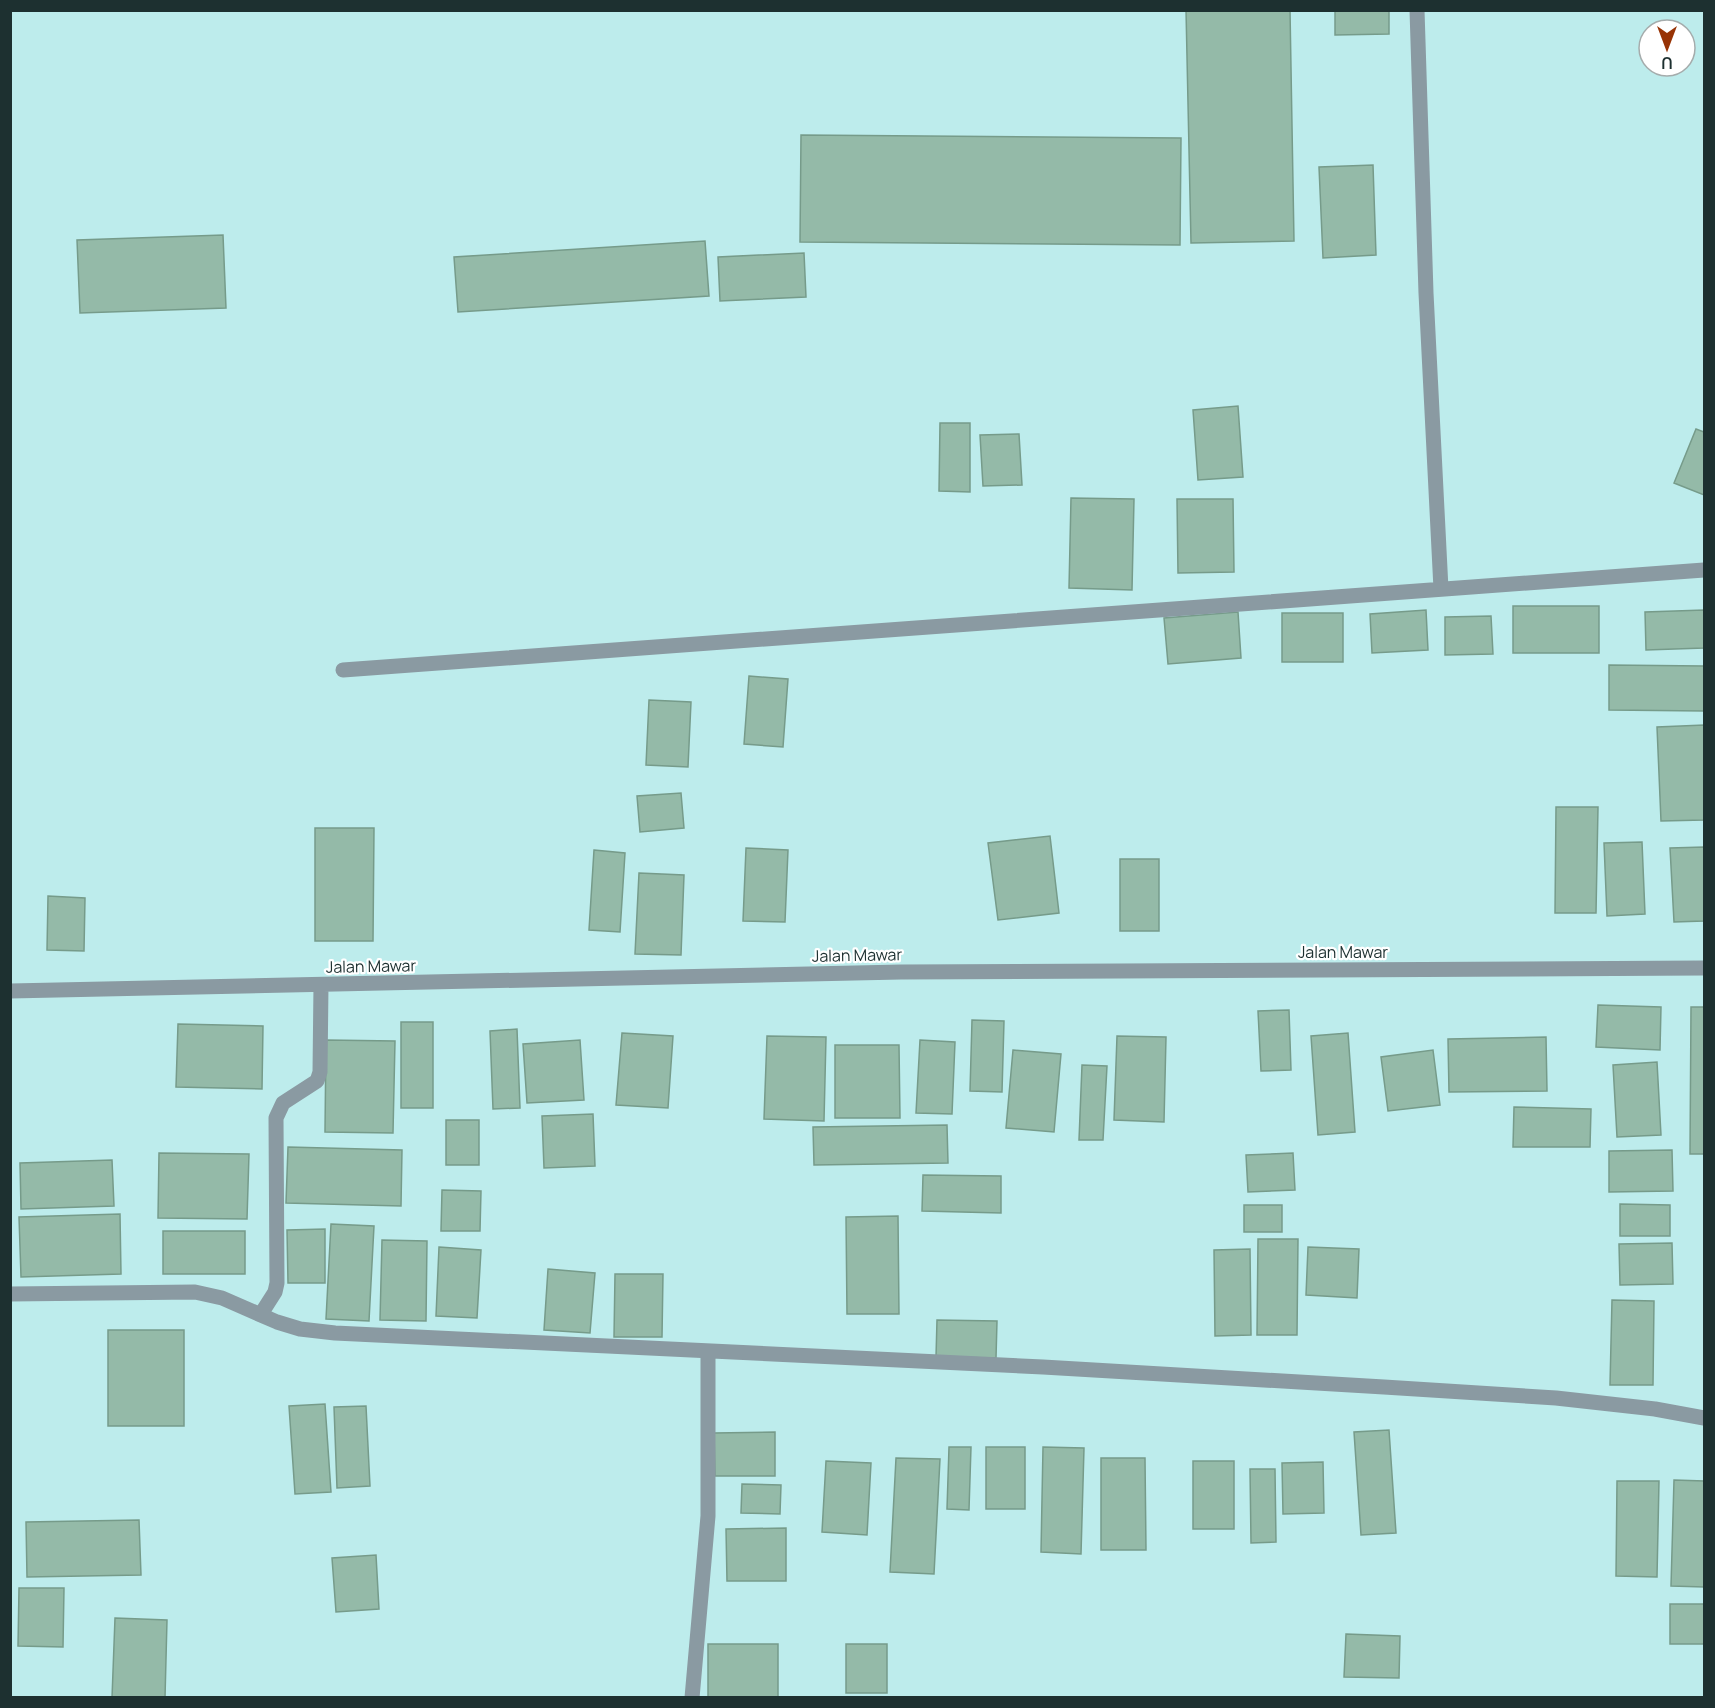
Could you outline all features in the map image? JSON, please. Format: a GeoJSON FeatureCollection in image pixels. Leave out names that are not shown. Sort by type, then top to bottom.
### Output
{"type":"FeatureCollection","features":[{"type":"Feature","properties":{"kind":"street"},"geometry":{"type":"LineString","coordinates":[[1417,10],[1426,293],[1441,589]]}},
{"type":"Feature","properties":{"kind":"street"},"geometry":{"type":"LineString","coordinates":[[343,670],[1704,570]]}},
{"type":"Feature","properties":{"kind":"street","name":"Jalan Mawar"},"geometry":{"type":"LineString","coordinates":[[10,991],[901,972],[1704,968]]}},
{"type":"Feature","properties":{"kind":"street"},"geometry":{"type":"LineString","coordinates":[[261,1314],[275,1292],[276,1282],[276,1118],[284,1103],[317,1082],[320,1072],[321,985]]}},
{"type":"Feature","properties":{"kind":"street"},"geometry":{"type":"LineString","coordinates":[[10,1294],[195,1292],[222,1298],[277,1322],[300,1329],[335,1333],[1043,1367],[1556,1398],[1655,1408],[1704,1418]]}},
{"type":"Feature","properties":{"kind":"street"},"geometry":{"type":"LineString","coordinates":[[693,1698],[708,1516],[708,1351]]}},
{"type":"Feature","properties":{"kind":"building"},"geometry":{"type":"Polygon","coordinates":[[[1186,10],[1290,10],[1294,241],[1191,243],[1186,10]]]}},
{"type":"Feature","properties":{"kind":"building"},"geometry":{"type":"Polygon","coordinates":[[[1335,10],[1389,10],[1389,34],[1335,35],[1335,10]]]}},
{"type":"Feature","properties":{"kind":"building"},"geometry":{"type":"Polygon","coordinates":[[[801,135],[1181,138],[1180,245],[800,242],[801,135]]]}},
{"type":"Feature","properties":{"kind":"building"},"geometry":{"type":"Polygon","coordinates":[[[1373,165],[1376,255],[1323,258],[1319,167],[1373,165]]]}},
{"type":"Feature","properties":{"kind":"building"},"geometry":{"type":"Polygon","coordinates":[[[223,235],[226,308],[80,313],[77,240],[223,235]]]}},
{"type":"Feature","properties":{"kind":"building"},"geometry":{"type":"Polygon","coordinates":[[[705,241],[709,296],[458,312],[454,257],[705,241]]]}},
{"type":"Feature","properties":{"kind":"building"},"geometry":{"type":"Polygon","coordinates":[[[804,253],[806,297],[720,301],[718,257],[804,253]]]}},
{"type":"Feature","properties":{"kind":"building"},"geometry":{"type":"Polygon","coordinates":[[[1238,406],[1243,477],[1198,480],[1193,410],[1238,406]]]}},
{"type":"Feature","properties":{"kind":"building"},"geometry":{"type":"Polygon","coordinates":[[[940,423],[970,423],[970,492],[939,491],[940,423]]]}},
{"type":"Feature","properties":{"kind":"building"},"geometry":{"type":"Polygon","coordinates":[[[1696,429],[1704,432],[1704,495],[1674,483],[1696,429]]]}},
{"type":"Feature","properties":{"kind":"building"},"geometry":{"type":"Polygon","coordinates":[[[1019,434],[1022,485],[983,486],[980,435],[1019,434]]]}},
{"type":"Feature","properties":{"kind":"building"},"geometry":{"type":"Polygon","coordinates":[[[1071,498],[1134,499],[1132,590],[1069,588],[1071,498]]]}},
{"type":"Feature","properties":{"kind":"building"},"geometry":{"type":"Polygon","coordinates":[[[1177,499],[1233,499],[1234,572],[1178,573],[1177,499]]]}},
{"type":"Feature","properties":{"kind":"building"},"geometry":{"type":"Polygon","coordinates":[[[1513,606],[1599,606],[1599,653],[1513,653],[1513,606]]]}},
{"type":"Feature","properties":{"kind":"building"},"geometry":{"type":"Polygon","coordinates":[[[1426,610],[1428,650],[1372,653],[1370,614],[1426,610]]]}},
{"type":"Feature","properties":{"kind":"building"},"geometry":{"type":"Polygon","coordinates":[[[1704,610],[1704,648],[1646,650],[1645,612],[1704,610]]]}},
{"type":"Feature","properties":{"kind":"building"},"geometry":{"type":"Polygon","coordinates":[[[1238,612],[1241,658],[1168,664],[1164,618],[1238,612]]]}},
{"type":"Feature","properties":{"kind":"building"},"geometry":{"type":"Polygon","coordinates":[[[1282,613],[1343,613],[1343,662],[1282,662],[1282,613]]]}},
{"type":"Feature","properties":{"kind":"building"},"geometry":{"type":"Polygon","coordinates":[[[1491,616],[1493,654],[1445,655],[1445,617],[1491,616]]]}},
{"type":"Feature","properties":{"kind":"building"},"geometry":{"type":"Polygon","coordinates":[[[1609,665],[1704,666],[1704,711],[1609,710],[1609,665]]]}},
{"type":"Feature","properties":{"kind":"building"},"geometry":{"type":"Polygon","coordinates":[[[749,676],[788,679],[783,747],[744,744],[749,676]]]}},
{"type":"Feature","properties":{"kind":"building"},"geometry":{"type":"Polygon","coordinates":[[[649,700],[691,702],[688,767],[646,765],[649,700]]]}},
{"type":"Feature","properties":{"kind":"building"},"geometry":{"type":"Polygon","coordinates":[[[1704,725],[1704,820],[1661,821],[1657,727],[1704,725]]]}},
{"type":"Feature","properties":{"kind":"building"},"geometry":{"type":"Polygon","coordinates":[[[681,793],[684,828],[640,832],[637,796],[681,793]]]}},
{"type":"Feature","properties":{"kind":"building"},"geometry":{"type":"Polygon","coordinates":[[[1556,807],[1598,807],[1596,913],[1555,913],[1556,807]]]}},
{"type":"Feature","properties":{"kind":"building"},"geometry":{"type":"Polygon","coordinates":[[[315,828],[374,828],[373,941],[315,941],[315,828]]]}},
{"type":"Feature","properties":{"kind":"building"},"geometry":{"type":"Polygon","coordinates":[[[1050,836],[1059,913],[998,920],[988,843],[1050,836]]]}},
{"type":"Feature","properties":{"kind":"building"},"geometry":{"type":"Polygon","coordinates":[[[1642,842],[1645,914],[1607,916],[1604,843],[1642,842]]]}},
{"type":"Feature","properties":{"kind":"building"},"geometry":{"type":"Polygon","coordinates":[[[1704,847],[1704,921],[1674,922],[1670,848],[1704,847]]]}},
{"type":"Feature","properties":{"kind":"building"},"geometry":{"type":"Polygon","coordinates":[[[746,848],[788,850],[785,922],[743,921],[746,848]]]}},
{"type":"Feature","properties":{"kind":"building"},"geometry":{"type":"Polygon","coordinates":[[[594,850],[625,853],[620,932],[589,930],[594,850]]]}},
{"type":"Feature","properties":{"kind":"building"},"geometry":{"type":"Polygon","coordinates":[[[1120,859],[1159,859],[1159,931],[1120,931],[1120,859]]]}},
{"type":"Feature","properties":{"kind":"building"},"geometry":{"type":"Polygon","coordinates":[[[639,873],[684,875],[681,955],[635,954],[639,873]]]}},
{"type":"Feature","properties":{"kind":"building"},"geometry":{"type":"Polygon","coordinates":[[[48,896],[85,898],[84,951],[47,950],[48,896]]]}},
{"type":"Feature","properties":{"kind":"building"},"geometry":{"type":"Polygon","coordinates":[[[1598,1005],[1661,1007],[1660,1050],[1596,1047],[1598,1005]]]}},
{"type":"Feature","properties":{"kind":"building"},"geometry":{"type":"Polygon","coordinates":[[[1691,1007],[1704,1007],[1704,1154],[1690,1154],[1691,1007]]]}},
{"type":"Feature","properties":{"kind":"building"},"geometry":{"type":"Polygon","coordinates":[[[1289,1010],[1291,1070],[1261,1071],[1258,1011],[1289,1010]]]}},
{"type":"Feature","properties":{"kind":"building"},"geometry":{"type":"Polygon","coordinates":[[[972,1020],[1004,1021],[1002,1092],[970,1091],[972,1020]]]}},
{"type":"Feature","properties":{"kind":"building"},"geometry":{"type":"Polygon","coordinates":[[[401,1022],[433,1022],[433,1108],[401,1108],[401,1022]]]}},
{"type":"Feature","properties":{"kind":"building"},"geometry":{"type":"Polygon","coordinates":[[[178,1024],[263,1026],[262,1089],[176,1087],[178,1024]]]}},
{"type":"Feature","properties":{"kind":"building"},"geometry":{"type":"Polygon","coordinates":[[[517,1029],[520,1108],[493,1109],[490,1031],[517,1029]]]}},
{"type":"Feature","properties":{"kind":"building"},"geometry":{"type":"Polygon","coordinates":[[[622,1033],[673,1036],[668,1108],[616,1105],[622,1033]]]}},
{"type":"Feature","properties":{"kind":"building"},"geometry":{"type":"Polygon","coordinates":[[[1348,1033],[1355,1132],[1318,1135],[1311,1036],[1348,1033]]]}},
{"type":"Feature","properties":{"kind":"building"},"geometry":{"type":"Polygon","coordinates":[[[767,1036],[826,1037],[824,1121],[764,1119],[767,1036]]]}},
{"type":"Feature","properties":{"kind":"building"},"geometry":{"type":"Polygon","coordinates":[[[1117,1036],[1166,1037],[1164,1122],[1114,1120],[1117,1036]]]}},
{"type":"Feature","properties":{"kind":"building"},"geometry":{"type":"Polygon","coordinates":[[[1546,1037],[1547,1091],[1449,1092],[1448,1039],[1546,1037]]]}},
{"type":"Feature","properties":{"kind":"building"},"geometry":{"type":"Polygon","coordinates":[[[326,1040],[395,1041],[393,1133],[325,1132],[326,1040]]]}},
{"type":"Feature","properties":{"kind":"building"},"geometry":{"type":"Polygon","coordinates":[[[580,1040],[584,1100],[527,1103],[523,1044],[580,1040]]]}},
{"type":"Feature","properties":{"kind":"building"},"geometry":{"type":"Polygon","coordinates":[[[920,1040],[955,1042],[952,1114],[916,1113],[920,1040]]]}},
{"type":"Feature","properties":{"kind":"building"},"geometry":{"type":"Polygon","coordinates":[[[835,1045],[899,1045],[900,1118],[835,1118],[835,1045]]]}},
{"type":"Feature","properties":{"kind":"building"},"geometry":{"type":"Polygon","coordinates":[[[1013,1050],[1061,1054],[1054,1132],[1006,1128],[1013,1050]]]}},
{"type":"Feature","properties":{"kind":"building"},"geometry":{"type":"Polygon","coordinates":[[[1433,1050],[1440,1105],[1388,1111],[1381,1057],[1433,1050]]]}},
{"type":"Feature","properties":{"kind":"building"},"geometry":{"type":"Polygon","coordinates":[[[1657,1062],[1661,1135],[1617,1137],[1613,1065],[1657,1062]]]}},
{"type":"Feature","properties":{"kind":"building"},"geometry":{"type":"Polygon","coordinates":[[[1082,1065],[1107,1066],[1103,1140],[1079,1140],[1082,1065]]]}},
{"type":"Feature","properties":{"kind":"building"},"geometry":{"type":"Polygon","coordinates":[[[1514,1107],[1591,1109],[1590,1147],[1513,1147],[1514,1107]]]}},
{"type":"Feature","properties":{"kind":"building"},"geometry":{"type":"Polygon","coordinates":[[[593,1114],[595,1166],[544,1168],[542,1116],[593,1114]]]}},
{"type":"Feature","properties":{"kind":"building"},"geometry":{"type":"Polygon","coordinates":[[[446,1120],[479,1120],[479,1165],[446,1165],[446,1120]]]}},
{"type":"Feature","properties":{"kind":"building"},"geometry":{"type":"Polygon","coordinates":[[[947,1125],[948,1163],[814,1165],[813,1127],[947,1125]]]}},
{"type":"Feature","properties":{"kind":"building"},"geometry":{"type":"Polygon","coordinates":[[[288,1147],[402,1150],[401,1206],[286,1203],[288,1147]]]}},
{"type":"Feature","properties":{"kind":"building"},"geometry":{"type":"Polygon","coordinates":[[[1672,1150],[1673,1191],[1609,1192],[1609,1151],[1672,1150]]]}},
{"type":"Feature","properties":{"kind":"building"},"geometry":{"type":"Polygon","coordinates":[[[159,1153],[249,1154],[247,1219],[158,1218],[159,1153]]]}},
{"type":"Feature","properties":{"kind":"building"},"geometry":{"type":"Polygon","coordinates":[[[1293,1153],[1295,1190],[1248,1192],[1246,1155],[1293,1153]]]}},
{"type":"Feature","properties":{"kind":"building"},"geometry":{"type":"Polygon","coordinates":[[[112,1160],[114,1206],[21,1209],[20,1163],[112,1160]]]}},
{"type":"Feature","properties":{"kind":"building"},"geometry":{"type":"Polygon","coordinates":[[[923,1175],[1001,1176],[1001,1213],[922,1211],[923,1175]]]}},
{"type":"Feature","properties":{"kind":"building"},"geometry":{"type":"Polygon","coordinates":[[[442,1190],[481,1191],[480,1231],[441,1231],[442,1190]]]}},
{"type":"Feature","properties":{"kind":"building"},"geometry":{"type":"Polygon","coordinates":[[[1620,1204],[1670,1205],[1670,1236],[1620,1236],[1620,1204]]]}},
{"type":"Feature","properties":{"kind":"building"},"geometry":{"type":"Polygon","coordinates":[[[1244,1205],[1282,1205],[1282,1232],[1244,1232],[1244,1205]]]}},
{"type":"Feature","properties":{"kind":"building"},"geometry":{"type":"Polygon","coordinates":[[[120,1214],[121,1274],[21,1277],[19,1217],[120,1214]]]}},
{"type":"Feature","properties":{"kind":"building"},"geometry":{"type":"Polygon","coordinates":[[[898,1216],[899,1314],[847,1314],[846,1217],[898,1216]]]}},
{"type":"Feature","properties":{"kind":"building"},"geometry":{"type":"Polygon","coordinates":[[[331,1224],[374,1226],[369,1321],[326,1319],[331,1224]]]}},
{"type":"Feature","properties":{"kind":"building"},"geometry":{"type":"Polygon","coordinates":[[[325,1229],[325,1283],[288,1283],[287,1230],[325,1229]]]}},
{"type":"Feature","properties":{"kind":"building"},"geometry":{"type":"Polygon","coordinates":[[[163,1231],[245,1231],[245,1274],[163,1274],[163,1231]]]}},
{"type":"Feature","properties":{"kind":"building"},"geometry":{"type":"Polygon","coordinates":[[[1258,1239],[1298,1239],[1297,1335],[1257,1335],[1258,1239]]]}},
{"type":"Feature","properties":{"kind":"building"},"geometry":{"type":"Polygon","coordinates":[[[382,1240],[427,1241],[426,1321],[380,1320],[382,1240]]]}},
{"type":"Feature","properties":{"kind":"building"},"geometry":{"type":"Polygon","coordinates":[[[1672,1243],[1673,1284],[1620,1285],[1619,1244],[1672,1243]]]}},
{"type":"Feature","properties":{"kind":"building"},"geometry":{"type":"Polygon","coordinates":[[[439,1247],[481,1250],[477,1318],[436,1316],[439,1247]]]}},
{"type":"Feature","properties":{"kind":"building"},"geometry":{"type":"Polygon","coordinates":[[[1308,1247],[1359,1249],[1357,1298],[1306,1295],[1308,1247]]]}},
{"type":"Feature","properties":{"kind":"building"},"geometry":{"type":"Polygon","coordinates":[[[1250,1249],[1251,1335],[1215,1336],[1214,1250],[1250,1249]]]}},
{"type":"Feature","properties":{"kind":"building"},"geometry":{"type":"Polygon","coordinates":[[[548,1269],[595,1273],[590,1333],[544,1330],[548,1269]]]}},
{"type":"Feature","properties":{"kind":"building"},"geometry":{"type":"Polygon","coordinates":[[[615,1274],[663,1274],[662,1337],[614,1337],[615,1274]]]}},
{"type":"Feature","properties":{"kind":"building"},"geometry":{"type":"Polygon","coordinates":[[[1612,1300],[1654,1301],[1653,1385],[1610,1385],[1612,1300]]]}},
{"type":"Feature","properties":{"kind":"building"},"geometry":{"type":"Polygon","coordinates":[[[937,1320],[997,1321],[996,1358],[936,1357],[937,1320]]]}},
{"type":"Feature","properties":{"kind":"building"},"geometry":{"type":"Polygon","coordinates":[[[108,1330],[184,1330],[184,1426],[108,1426],[108,1330]]]}},
{"type":"Feature","properties":{"kind":"building"},"geometry":{"type":"Polygon","coordinates":[[[325,1404],[331,1492],[295,1494],[289,1406],[325,1404]]]}},
{"type":"Feature","properties":{"kind":"building"},"geometry":{"type":"Polygon","coordinates":[[[366,1406],[370,1486],[337,1488],[334,1407],[366,1406]]]}},
{"type":"Feature","properties":{"kind":"building"},"geometry":{"type":"Polygon","coordinates":[[[1389,1430],[1396,1533],[1361,1535],[1354,1432],[1389,1430]]]}},
{"type":"Feature","properties":{"kind":"building"},"geometry":{"type":"Polygon","coordinates":[[[775,1432],[775,1476],[715,1476],[714,1433],[775,1432]]]}},
{"type":"Feature","properties":{"kind":"building"},"geometry":{"type":"Polygon","coordinates":[[[949,1447],[971,1447],[969,1510],[947,1509],[949,1447]]]}},
{"type":"Feature","properties":{"kind":"building"},"geometry":{"type":"Polygon","coordinates":[[[986,1447],[1025,1447],[1025,1509],[986,1509],[986,1447]]]}},
{"type":"Feature","properties":{"kind":"building"},"geometry":{"type":"Polygon","coordinates":[[[1043,1447],[1084,1448],[1081,1554],[1041,1552],[1043,1447]]]}},
{"type":"Feature","properties":{"kind":"building"},"geometry":{"type":"Polygon","coordinates":[[[896,1458],[940,1459],[934,1574],[890,1572],[896,1458]]]}},
{"type":"Feature","properties":{"kind":"building"},"geometry":{"type":"Polygon","coordinates":[[[1101,1458],[1145,1458],[1146,1550],[1101,1550],[1101,1458]]]}},
{"type":"Feature","properties":{"kind":"building"},"geometry":{"type":"Polygon","coordinates":[[[826,1461],[871,1463],[867,1535],[822,1532],[826,1461]]]}},
{"type":"Feature","properties":{"kind":"building"},"geometry":{"type":"Polygon","coordinates":[[[1193,1461],[1234,1461],[1234,1529],[1193,1529],[1193,1461]]]}},
{"type":"Feature","properties":{"kind":"building"},"geometry":{"type":"Polygon","coordinates":[[[1323,1462],[1324,1513],[1283,1514],[1282,1463],[1323,1462]]]}},
{"type":"Feature","properties":{"kind":"building"},"geometry":{"type":"Polygon","coordinates":[[[1250,1469],[1275,1469],[1276,1542],[1251,1543],[1250,1469]]]}},
{"type":"Feature","properties":{"kind":"building"},"geometry":{"type":"Polygon","coordinates":[[[1674,1480],[1704,1481],[1704,1587],[1671,1586],[1674,1480]]]}},
{"type":"Feature","properties":{"kind":"building"},"geometry":{"type":"Polygon","coordinates":[[[1617,1481],[1659,1481],[1657,1577],[1616,1576],[1617,1481]]]}},
{"type":"Feature","properties":{"kind":"building"},"geometry":{"type":"Polygon","coordinates":[[[742,1484],[781,1485],[780,1514],[741,1513],[742,1484]]]}},
{"type":"Feature","properties":{"kind":"building"},"geometry":{"type":"Polygon","coordinates":[[[139,1520],[141,1575],[27,1577],[26,1522],[139,1520]]]}},
{"type":"Feature","properties":{"kind":"building"},"geometry":{"type":"Polygon","coordinates":[[[786,1528],[786,1581],[727,1581],[726,1529],[786,1528]]]}},
{"type":"Feature","properties":{"kind":"building"},"geometry":{"type":"Polygon","coordinates":[[[376,1555],[379,1609],[336,1612],[332,1558],[376,1555]]]}},
{"type":"Feature","properties":{"kind":"building"},"geometry":{"type":"Polygon","coordinates":[[[19,1588],[64,1588],[63,1647],[18,1646],[19,1588]]]}},
{"type":"Feature","properties":{"kind":"building"},"geometry":{"type":"Polygon","coordinates":[[[1670,1604],[1704,1604],[1704,1644],[1670,1644],[1670,1604]]]}},
{"type":"Feature","properties":{"kind":"building"},"geometry":{"type":"Polygon","coordinates":[[[115,1618],[167,1620],[165,1698],[112,1698],[115,1618]]]}},
{"type":"Feature","properties":{"kind":"building"},"geometry":{"type":"Polygon","coordinates":[[[1346,1634],[1400,1636],[1399,1678],[1344,1677],[1346,1634]]]}},
{"type":"Feature","properties":{"kind":"building"},"geometry":{"type":"Polygon","coordinates":[[[708,1644],[778,1644],[778,1698],[708,1698],[708,1644]]]}},
{"type":"Feature","properties":{"kind":"building"},"geometry":{"type":"Polygon","coordinates":[[[846,1644],[887,1644],[887,1693],[846,1693],[846,1644]]]}}]}
